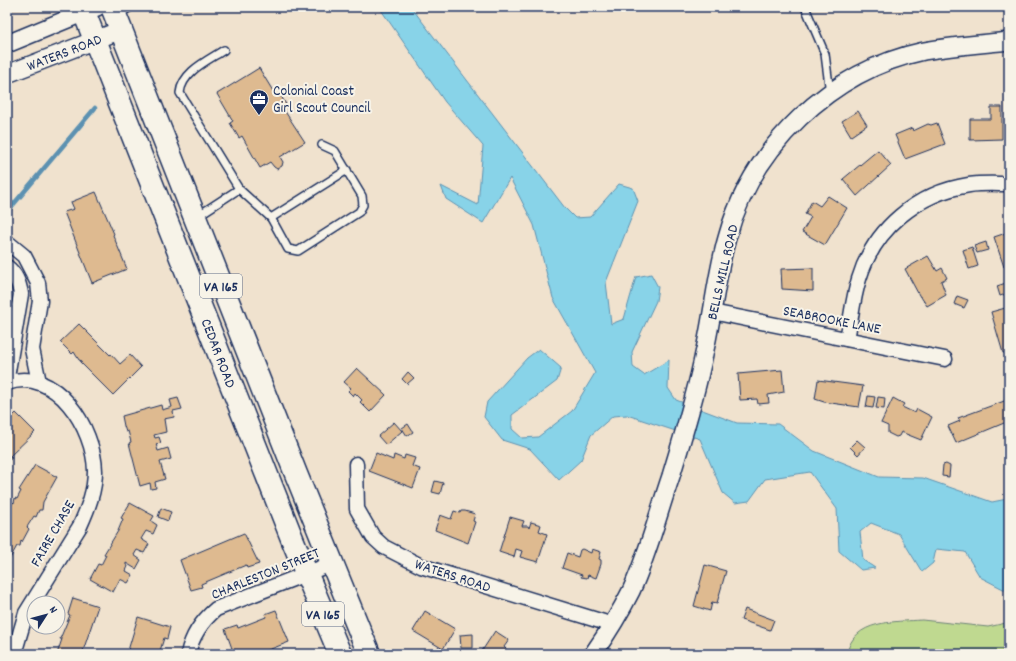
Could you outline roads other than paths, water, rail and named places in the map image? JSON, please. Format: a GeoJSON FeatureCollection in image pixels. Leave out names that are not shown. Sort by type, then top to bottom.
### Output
{"type":"FeatureCollection","features":[{"type":"Feature","properties":{"kind":"main road","name":"CEDAR ROAD"},"geometry":{"type":"LineString","coordinates":[[106,12],[95,40],[306,574],[340,654]]}},
{"type":"Feature","properties":{"kind":"main road","name":"CEDAR ROAD"},"geometry":{"type":"LineString","coordinates":[[106,12],[194,218],[369,654]]}},
{"type":"Feature","properties":{"kind":"street","name":"WATERS ROAD"},"geometry":{"type":"LineString","coordinates":[[7,74],[95,40],[106,12]]}},
{"type":"Feature","properties":{"kind":"street","name":"WATERS ROAD"},"geometry":{"type":"LineString","coordinates":[[7,44],[106,12]]}},
{"type":"Feature","properties":{"kind":"street","name":"BELLS MILL ROAD"},"geometry":{"type":"LineString","coordinates":[[593,654],[613,625],[643,563],[694,398],[727,238],[746,190],[771,148],[787,130],[815,104],[865,72],[923,52],[1009,41]]}},
{"type":"Feature","properties":{"kind":"street"},"geometry":{"type":"LineString","coordinates":[[847,339],[859,279],[869,255],[894,220],[930,196],[950,189],[970,185],[1009,184]]}},
{"type":"Feature","properties":{"kind":"street"},"geometry":{"type":"LineString","coordinates":[[7,242],[24,256],[38,283],[40,301],[32,349],[39,382]]}},
{"type":"Feature","properties":{"kind":"street"},"geometry":{"type":"LineString","coordinates":[[7,266],[16,276],[20,284],[20,294],[7,376]]}},
{"type":"Feature","properties":{"kind":"street","name":"SEABROOKE LANE"},"geometry":{"type":"LineString","coordinates":[[712,312],[945,359]]}},
{"type":"Feature","properties":{"kind":"street","name":"FAIRE CHASE"},"geometry":{"type":"LineString","coordinates":[[7,383],[25,379],[39,382],[52,389],[76,413],[88,435],[94,456],[94,483],[92,497],[80,526],[26,613],[14,654]]}},
{"type":"Feature","properties":{"kind":"street","name":"WATERS ROAD"},"geometry":{"type":"LineString","coordinates":[[356,464],[357,509],[363,524],[373,537],[384,547],[421,566],[613,625]]}},
{"type":"Feature","properties":{"kind":"street","name":"CHARLESTON STREET"},"geometry":{"type":"LineString","coordinates":[[188,654],[198,629],[205,619],[216,609],[332,564]]}},
{"type":"Feature","properties":{"kind":"lane"},"geometry":{"type":"LineString","coordinates":[[806,7],[825,54],[830,93]]}},
{"type":"Feature","properties":{"kind":"lane"},"geometry":{"type":"LineString","coordinates":[[224,50],[186,76],[181,84],[180,93],[239,189],[271,218],[288,249],[298,251],[359,212],[363,205],[362,196],[335,151],[322,145]]}},
{"type":"Feature","properties":{"kind":"lane"},"geometry":{"type":"LineString","coordinates":[[271,218],[347,170]]}},
{"type":"Feature","properties":{"kind":"lane"},"geometry":{"type":"LineString","coordinates":[[194,218],[239,189]]}},
{"type":"Feature","properties":{"kind":"water"},"geometry":{"type":"Polygon","coordinates":[[[379,7],[411,7],[565,208],[575,218],[590,217],[619,184],[633,188],[638,201],[606,282],[611,324],[624,319],[636,277],[651,274],[658,287],[656,301],[632,352],[633,367],[644,375],[669,360],[668,388],[676,400],[737,423],[778,424],[814,451],[879,477],[923,478],[992,502],[1007,499],[1009,494],[1009,592],[980,577],[965,552],[936,549],[933,563],[922,572],[899,534],[871,523],[860,532],[863,560],[875,568],[861,570],[839,551],[837,509],[810,472],[765,479],[749,501],[735,503],[723,493],[700,439],[627,415],[613,416],[591,435],[581,460],[559,480],[530,449],[502,440],[484,417],[487,402],[527,358],[539,349],[561,368],[557,381],[512,415],[512,429],[522,438],[538,437],[572,411],[595,373],[553,298],[534,225],[510,178],[483,223],[446,199],[441,186],[478,205],[483,146],[445,102],[379,7]]]}},
{"type":"Feature","properties":{"kind":"waterway"},"geometry":{"type":"LineString","coordinates":[[7,212],[95,108]]}},
{"type":"Feature","properties":{"kind":"place","name":"Colonial Coast Girl Scout Council"},"geometry":{"type":"Point","coordinates":[259,116]}}]}
